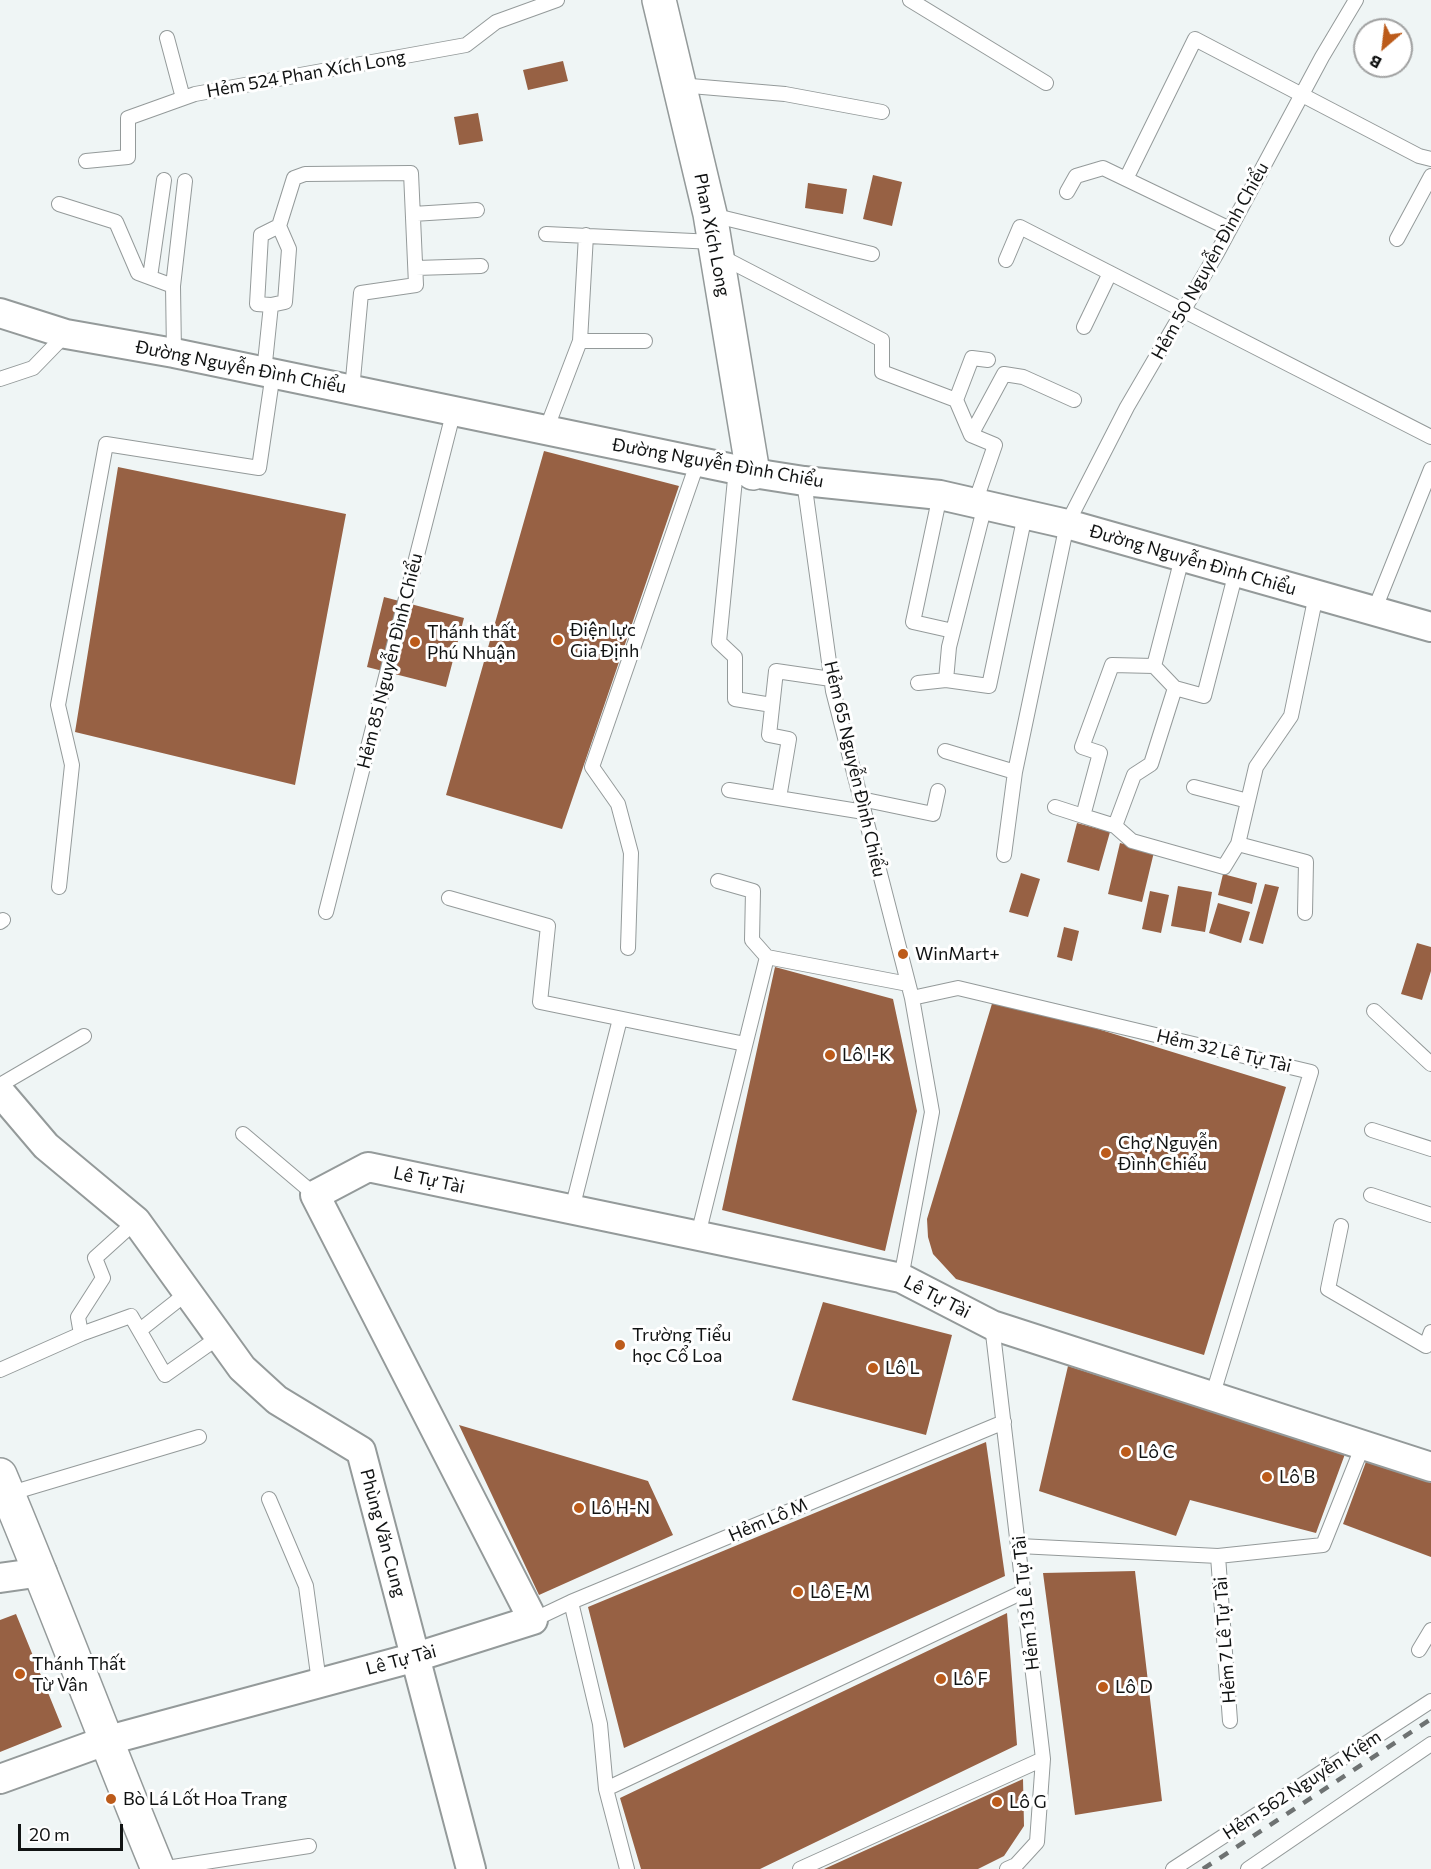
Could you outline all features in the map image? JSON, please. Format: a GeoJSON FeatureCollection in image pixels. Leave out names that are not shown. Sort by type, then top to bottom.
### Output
{"type":"FeatureCollection","features":[{"type":"Feature","properties":{"kind":"street","name":"Phan Xích Long"},"geometry":{"type":"LineString","coordinates":[[659,0],[714,237],[745,471]]}},
{"type":"Feature","properties":{"kind":"street","name":"Đường Nguyễn Đình Chiểu"},"geometry":{"type":"LineString","coordinates":[[0,313],[66,334],[174,353],[745,471],[804,481],[940,495],[1067,524],[1431,627]]}},
{"type":"Feature","properties":{"kind":"street","name":"Phùng Văn Cung"},"geometry":{"type":"LineString","coordinates":[[0,1092],[46,1146],[136,1221],[242,1368],[277,1400],[361,1451],[471,1869]]}},
{"type":"Feature","properties":{"kind":"street","name":"Lê Tự Tài"},"geometry":{"type":"LineString","coordinates":[[315,1195],[368,1167],[901,1278],[992,1325],[1431,1467]]}},
{"type":"Feature","properties":{"kind":"street"},"geometry":{"type":"LineString","coordinates":[[315,1195],[533,1620]]}},
{"type":"Feature","properties":{"kind":"street"},"geometry":{"type":"LineString","coordinates":[[4,1484],[42,1572],[105,1741],[159,1869]]}},
{"type":"Feature","properties":{"kind":"street"},"geometry":{"type":"LineString","coordinates":[[0,1578],[42,1572]]}},
{"type":"Feature","properties":{"kind":"street","name":"Lê Tự Tài"},"geometry":{"type":"LineString","coordinates":[[0,1779],[105,1741],[416,1657],[533,1620]]}},
{"type":"Feature","properties":{"kind":"lane","name":"Hẻm 524 Phan Xích Long"},"geometry":{"type":"LineString","coordinates":[[86,161],[128,157],[128,118],[183,98],[466,45],[496,22],[557,0]]}},
{"type":"Feature","properties":{"kind":"lane"},"geometry":{"type":"LineString","coordinates":[[910,0],[1046,83]]}},
{"type":"Feature","properties":{"kind":"lane","name":"Hẻm 50 Nguyễn Đình Chiểu"},"geometry":{"type":"LineString","coordinates":[[1004,855],[1015,772],[1067,524],[1127,407],[1230,229],[1356,0]]}},
{"type":"Feature","properties":{"kind":"lane"},"geometry":{"type":"LineString","coordinates":[[167,38],[183,98]]}},
{"type":"Feature","properties":{"kind":"lane"},"geometry":{"type":"LineString","coordinates":[[1126,179],[1195,39],[1303,93],[1419,156],[1431,159]]}},
{"type":"Feature","properties":{"kind":"lane"},"geometry":{"type":"LineString","coordinates":[[679,85],[785,94],[882,112]]}},
{"type":"Feature","properties":{"kind":"lane"},"geometry":{"type":"LineString","coordinates":[[1066,192],[1076,176],[1103,168],[1230,229]]}},
{"type":"Feature","properties":{"kind":"lane"},"geometry":{"type":"LineString","coordinates":[[279,226],[261,235],[256,304],[271,305],[285,302],[289,249],[279,226],[294,178],[305,174],[411,173],[416,285],[361,293],[352,390]]}},
{"type":"Feature","properties":{"kind":"lane"},"geometry":{"type":"LineString","coordinates":[[1397,239],[1431,176]]}},
{"type":"Feature","properties":{"kind":"lane"},"geometry":{"type":"LineString","coordinates":[[150,277],[164,180]]}},
{"type":"Feature","properties":{"kind":"lane"},"geometry":{"type":"LineString","coordinates":[[174,353],[173,286],[185,181]]}},
{"type":"Feature","properties":{"kind":"lane"},"geometry":{"type":"LineString","coordinates":[[59,204],[116,222],[138,273],[173,286]]}},
{"type":"Feature","properties":{"kind":"lane"},"geometry":{"type":"LineString","coordinates":[[413,214],[477,210]]}},
{"type":"Feature","properties":{"kind":"lane"},"geometry":{"type":"LineString","coordinates":[[1006,260],[1020,227],[1431,437]]}},
{"type":"Feature","properties":{"kind":"lane"},"geometry":{"type":"LineString","coordinates":[[546,234],[714,237],[872,254]]}},
{"type":"Feature","properties":{"kind":"lane"},"geometry":{"type":"LineString","coordinates":[[546,430],[580,341],[586,235]]}},
{"type":"Feature","properties":{"kind":"lane"},"geometry":{"type":"LineString","coordinates":[[714,237],[882,340],[882,372],[956,400]]}},
{"type":"Feature","properties":{"kind":"lane"},"geometry":{"type":"LineString","coordinates":[[416,268],[481,266]]}},
{"type":"Feature","properties":{"kind":"lane"},"geometry":{"type":"LineString","coordinates":[[1083,327],[1110,273]]}},
{"type":"Feature","properties":{"kind":"lane"},"geometry":{"type":"LineString","coordinates":[[59,887],[72,765],[58,705],[106,444],[259,468],[269,373],[271,305]]}},
{"type":"Feature","properties":{"kind":"lane"},"geometry":{"type":"LineString","coordinates":[[0,379],[33,368],[66,334]]}},
{"type":"Feature","properties":{"kind":"lane"},"geometry":{"type":"LineString","coordinates":[[580,341],[645,341]]}},
{"type":"Feature","properties":{"kind":"lane"},"geometry":{"type":"LineString","coordinates":[[946,680],[953,631],[995,445],[971,435],[956,400],[972,358],[988,360]]}},
{"type":"Feature","properties":{"kind":"lane"},"geometry":{"type":"LineString","coordinates":[[971,435],[1004,374],[1023,377],[1074,400]]}},
{"type":"Feature","properties":{"kind":"lane","name":"Hẻm 85 Nguyễn Đình Chiểu"},"geometry":{"type":"LineString","coordinates":[[326,912],[454,410]]}},
{"type":"Feature","properties":{"kind":"lane"},"geometry":{"type":"LineString","coordinates":[[628,948],[631,853],[618,804],[592,767],[698,461]]}},
{"type":"Feature","properties":{"kind":"lane"},"geometry":{"type":"LineString","coordinates":[[1374,611],[1431,469]]}},
{"type":"Feature","properties":{"kind":"lane"},"geometry":{"type":"LineString","coordinates":[[745,471],[719,642],[735,657],[735,699],[772,705]]}},
{"type":"Feature","properties":{"kind":"lane","name":"Hẻm 65 Nguyễn Đình Chiểu"},"geometry":{"type":"LineString","coordinates":[[804,481],[831,679],[912,998],[932,1112],[901,1278]]}},
{"type":"Feature","properties":{"kind":"lane"},"geometry":{"type":"LineString","coordinates":[[940,495],[913,621],[953,631]]}},
{"type":"Feature","properties":{"kind":"lane"},"geometry":{"type":"LineString","coordinates":[[918,683],[946,680],[989,686],[1025,515]]}},
{"type":"Feature","properties":{"kind":"lane"},"geometry":{"type":"LineString","coordinates":[[1154,666],[1182,558]]}},
{"type":"Feature","properties":{"kind":"lane"},"geometry":{"type":"LineString","coordinates":[[1083,816],[1100,753],[1082,747],[1112,665],[1154,666],[1175,688],[1204,696],[1236,572]]}},
{"type":"Feature","properties":{"kind":"lane"},"geometry":{"type":"LineString","coordinates":[[1055,807],[1115,826],[1132,841],[1224,867],[1238,844],[1256,767],[1291,716],[1316,595]]}},
{"type":"Feature","properties":{"kind":"lane"},"geometry":{"type":"LineString","coordinates":[[779,798],[789,739],[769,735],[776,670],[831,679]]}},
{"type":"Feature","properties":{"kind":"lane"},"geometry":{"type":"LineString","coordinates":[[1115,826],[1134,775],[1151,764],[1175,688]]}},
{"type":"Feature","properties":{"kind":"lane"},"geometry":{"type":"LineString","coordinates":[[945,751],[1015,772]]}},
{"type":"Feature","properties":{"kind":"lane"},"geometry":{"type":"LineString","coordinates":[[1194,787],[1248,801]]}},
{"type":"Feature","properties":{"kind":"lane"},"geometry":{"type":"LineString","coordinates":[[729,790],[779,798],[933,813],[938,791]]}},
{"type":"Feature","properties":{"kind":"lane"},"geometry":{"type":"LineString","coordinates":[[1238,844],[1306,862],[1305,913]]}},
{"type":"Feature","properties":{"kind":"lane"},"geometry":{"type":"LineString","coordinates":[[718,881],[753,891],[752,940],[766,957],[908,984]]}},
{"type":"Feature","properties":{"kind":"lane"},"geometry":{"type":"LineString","coordinates":[[449,898],[548,926],[540,1002],[745,1044]]}},
{"type":"Feature","properties":{"kind":"lane"},"geometry":{"type":"LineString","coordinates":[[698,1235],[766,957]]}},
{"type":"Feature","properties":{"kind":"lane","name":"Hẻm 32 Lê Tự Tài"},"geometry":{"type":"LineString","coordinates":[[912,998],[958,988],[1311,1072],[1212,1397]]}},
{"type":"Feature","properties":{"kind":"lane"},"geometry":{"type":"LineString","coordinates":[[1374,1011],[1431,1064]]}},
{"type":"Feature","properties":{"kind":"lane"},"geometry":{"type":"LineString","coordinates":[[572,1209],[620,1019]]}},
{"type":"Feature","properties":{"kind":"lane"},"geometry":{"type":"LineString","coordinates":[[0,1085],[84,1036]]}},
{"type":"Feature","properties":{"kind":"lane"},"geometry":{"type":"LineString","coordinates":[[1372,1130],[1431,1149]]}},
{"type":"Feature","properties":{"kind":"lane"},"geometry":{"type":"LineString","coordinates":[[243,1134],[315,1195]]}},
{"type":"Feature","properties":{"kind":"lane"},"geometry":{"type":"LineString","coordinates":[[1371,1195],[1431,1215]]}},
{"type":"Feature","properties":{"kind":"lane"},"geometry":{"type":"LineString","coordinates":[[81,1334],[78,1317],[103,1278],[95,1258],[136,1221]]}},
{"type":"Feature","properties":{"kind":"lane"},"geometry":{"type":"LineString","coordinates":[[1341,1226],[1328,1289],[1429,1339]]}},
{"type":"Feature","properties":{"kind":"lane"},"geometry":{"type":"LineString","coordinates":[[140,1330],[188,1293]]}},
{"type":"Feature","properties":{"kind":"lane"},"geometry":{"type":"LineString","coordinates":[[0,1370],[81,1334],[131,1316],[165,1375],[219,1337]]}},
{"type":"Feature","properties":{"kind":"lane","name":"Hẻm 13 Lê Tự Tài"},"geometry":{"type":"LineString","coordinates":[[992,1325],[1043,1759],[1037,1842],[1016,1865],[1007,1869]]}},
{"type":"Feature","properties":{"kind":"lane","name":"Hẻm Lô M"},"geometry":{"type":"LineString","coordinates":[[533,1620],[571,1602],[1004,1422]]}},
{"type":"Feature","properties":{"kind":"lane"},"geometry":{"type":"LineString","coordinates":[[4,1484],[200,1437]]}},
{"type":"Feature","properties":{"kind":"lane","name":"Hẻm 7 Lê Tự Tài"},"geometry":{"type":"LineString","coordinates":[[1230,1721],[1218,1556],[1323,1545],[1362,1445]]}},
{"type":"Feature","properties":{"kind":"lane"},"geometry":{"type":"LineString","coordinates":[[269,1499],[306,1586],[319,1682]]}},
{"type":"Feature","properties":{"kind":"lane"},"geometry":{"type":"LineString","coordinates":[[1019,1546],[1218,1556]]}},
{"type":"Feature","properties":{"kind":"lane"},"geometry":{"type":"LineString","coordinates":[[606,1789],[1025,1591]]}},
{"type":"Feature","properties":{"kind":"lane"},"geometry":{"type":"LineString","coordinates":[[571,1602],[600,1724],[606,1789],[627,1869]]}},
{"type":"Feature","properties":{"kind":"lane"},"geometry":{"type":"LineString","coordinates":[[1419,1650],[1431,1630]]}},
{"type":"Feature","properties":{"kind":"lane","name":"Hẻm 562 Nguyễn Kiệm"},"geometry":{"type":"LineString","coordinates":[[1173,1869],[1431,1701]]}},
{"type":"Feature","properties":{"kind":"lane","name":"Hẻm 562 Nguyễn Kiệm"},"geometry":{"type":"LineString","coordinates":[[1248,1869],[1431,1744]]}},
{"type":"Feature","properties":{"kind":"lane"},"geometry":{"type":"LineString","coordinates":[[801,1869],[1043,1759]]}},
{"type":"Feature","properties":{"kind":"lane"},"geometry":{"type":"LineString","coordinates":[[159,1869],[309,1846]]}},
{"type":"Feature","properties":{"kind":"building"},"geometry":{"type":"Polygon","coordinates":[[[563,61],[568,81],[528,90],[523,70],[563,61]]]}},
{"type":"Feature","properties":{"kind":"building"},"geometry":{"type":"Polygon","coordinates":[[[478,113],[483,141],[459,145],[454,117],[478,113]]]}},
{"type":"Feature","properties":{"kind":"building"},"geometry":{"type":"Polygon","coordinates":[[[873,175],[902,182],[892,226],[863,219],[873,175]]]}},
{"type":"Feature","properties":{"kind":"building"},"geometry":{"type":"Polygon","coordinates":[[[808,183],[847,189],[843,214],[805,208],[808,183]]]}},
{"type":"Feature","properties":{"kind":"building","name":"Điện lực Gia Định"},"geometry":{"type":"Polygon","coordinates":[[[544,451],[679,486],[562,829],[446,795],[544,451]]]}},
{"type":"Feature","properties":{"kind":"building"},"geometry":{"type":"Polygon","coordinates":[[[118,467],[346,514],[295,785],[75,732],[118,467]]]}},
{"type":"Feature","properties":{"kind":"building","name":"Thánh thất Phú Nhuận"},"geometry":{"type":"Polygon","coordinates":[[[384,597],[464,618],[446,687],[367,667],[384,597]]]}},
{"type":"Feature","properties":{"kind":"building"},"geometry":{"type":"Polygon","coordinates":[[[1077,823],[1110,832],[1099,871],[1067,862],[1077,823]]]}},
{"type":"Feature","properties":{"kind":"building"},"geometry":{"type":"Polygon","coordinates":[[[1120,843],[1154,852],[1142,902],[1108,894],[1120,843]]]}},
{"type":"Feature","properties":{"kind":"building"},"geometry":{"type":"Polygon","coordinates":[[[1021,873],[1040,879],[1028,917],[1009,912],[1021,873]]]}},
{"type":"Feature","properties":{"kind":"building"},"geometry":{"type":"Polygon","coordinates":[[[1223,874],[1257,883],[1252,904],[1218,895],[1223,874]]]}},
{"type":"Feature","properties":{"kind":"building"},"geometry":{"type":"Polygon","coordinates":[[[1265,884],[1279,887],[1263,944],[1249,940],[1265,884]]]}},
{"type":"Feature","properties":{"kind":"building"},"geometry":{"type":"Polygon","coordinates":[[[1178,886],[1212,892],[1205,932],[1171,926],[1178,886]]]}},
{"type":"Feature","properties":{"kind":"building"},"geometry":{"type":"Polygon","coordinates":[[[1150,891],[1169,895],[1161,933],[1142,929],[1150,891]]]}},
{"type":"Feature","properties":{"kind":"building"},"geometry":{"type":"Polygon","coordinates":[[[1218,903],[1250,912],[1241,943],[1209,933],[1218,903]]]}},
{"type":"Feature","properties":{"kind":"building"},"geometry":{"type":"Polygon","coordinates":[[[1064,927],[1079,931],[1072,961],[1057,957],[1064,927]]]}},
{"type":"Feature","properties":{"kind":"building"},"geometry":{"type":"Polygon","coordinates":[[[1417,943],[1431,947],[1431,971],[1422,1000],[1401,994],[1417,943]]]}},
{"type":"Feature","properties":{"kind":"building","name":"Lô I-K"},"geometry":{"type":"Polygon","coordinates":[[[775,967],[893,999],[917,1111],[885,1251],[722,1210],[775,967]]]}},
{"type":"Feature","properties":{"kind":"building","name":"Chợ Nguyễn Đình Chiểu"},"geometry":{"type":"Polygon","coordinates":[[[994,997],[1286,1087],[1204,1355],[956,1279],[933,1254],[928,1237],[927,1219],[994,997]]]}},
{"type":"Feature","properties":{"kind":"building","name":"Lô L"},"geometry":{"type":"Polygon","coordinates":[[[823,1302],[952,1335],[926,1435],[792,1400],[823,1302]]]}},
{"type":"Feature","properties":{"kind":"building","name":"Lô C"},"geometry":{"type":"Polygon","coordinates":[[[1068,1366],[1345,1454],[1316,1533],[1190,1500],[1176,1536],[1039,1491],[1068,1366]]]}},
{"type":"Feature","properties":{"kind":"building","name":"Lô H-N"},"geometry":{"type":"Polygon","coordinates":[[[459,1425],[648,1481],[673,1535],[539,1595],[459,1425]]]}},
{"type":"Feature","properties":{"kind":"building","name":"Lô E-M"},"geometry":{"type":"Polygon","coordinates":[[[986,1442],[1005,1576],[624,1748],[588,1607],[986,1442]]]}},
{"type":"Feature","properties":{"kind":"building"},"geometry":{"type":"Polygon","coordinates":[[[1367,1459],[1431,1483],[1431,1557],[1343,1524],[1367,1459]]]}},
{"type":"Feature","properties":{"kind":"building","name":"Lô D"},"geometry":{"type":"Polygon","coordinates":[[[1135,1571],[1162,1801],[1075,1815],[1043,1573],[1135,1571]]]}},
{"type":"Feature","properties":{"kind":"building","name":"Lô F"},"geometry":{"type":"Polygon","coordinates":[[[1007,1613],[1017,1745],[760,1869],[641,1869],[620,1798],[1007,1613]]]}},
{"type":"Feature","properties":{"kind":"building","name":"Thánh Thất Từ Vân"},"geometry":{"type":"Polygon","coordinates":[[[16,1614],[62,1727],[0,1752],[0,1620],[16,1614]]]}},
{"type":"Feature","properties":{"kind":"building","name":"Lô G"},"geometry":{"type":"Polygon","coordinates":[[[1023,1779],[1024,1826],[1004,1856],[978,1869],[824,1869],[1023,1779]]]}},
{"type":"Feature","properties":{"kind":"railway"},"geometry":{"type":"LineString","coordinates":[[1203,1869],[1431,1719]]}},
{"type":"Feature","properties":{"kind":"place","name":"Điện lực Gia Định"},"geometry":{"type":"Point","coordinates":[558,640]}},
{"type":"Feature","properties":{"kind":"place","name":"Thánh thất Phú Nhuận"},"geometry":{"type":"Point","coordinates":[415,642]}},
{"type":"Feature","properties":{"kind":"place","name":"WinMart+"},"geometry":{"type":"Point","coordinates":[903,954]}},
{"type":"Feature","properties":{"kind":"place","name":"Lô I-K"},"geometry":{"type":"Point","coordinates":[830,1055]}},
{"type":"Feature","properties":{"kind":"place","name":"Chợ Nguyễn Đình Chiểu"},"geometry":{"type":"Point","coordinates":[1106,1153]}},
{"type":"Feature","properties":{"kind":"place","name":"Trường Tiểu học Cổ Loa"},"geometry":{"type":"Point","coordinates":[620,1345]}},
{"type":"Feature","properties":{"kind":"place","name":"Lô L"},"geometry":{"type":"Point","coordinates":[873,1368]}},
{"type":"Feature","properties":{"kind":"place","name":"Lô C"},"geometry":{"type":"Point","coordinates":[1126,1452]}},
{"type":"Feature","properties":{"kind":"place","name":"Lô B"},"geometry":{"type":"Point","coordinates":[1267,1477]}},
{"type":"Feature","properties":{"kind":"place","name":"Lô H-N"},"geometry":{"type":"Point","coordinates":[579,1508]}},
{"type":"Feature","properties":{"kind":"place","name":"Lô E-M"},"geometry":{"type":"Point","coordinates":[798,1592]}},
{"type":"Feature","properties":{"kind":"place","name":"Thánh Thất Từ Vân"},"geometry":{"type":"Point","coordinates":[20,1674]}},
{"type":"Feature","properties":{"kind":"place","name":"Lô F"},"geometry":{"type":"Point","coordinates":[941,1679]}},
{"type":"Feature","properties":{"kind":"place","name":"Lô D"},"geometry":{"type":"Point","coordinates":[1103,1687]}},
{"type":"Feature","properties":{"kind":"place","name":"Bò Lá Lốt Hoa Trang"},"geometry":{"type":"Point","coordinates":[111,1799]}},
{"type":"Feature","properties":{"kind":"place","name":"Lô G"},"geometry":{"type":"Point","coordinates":[997,1802]}}]}
